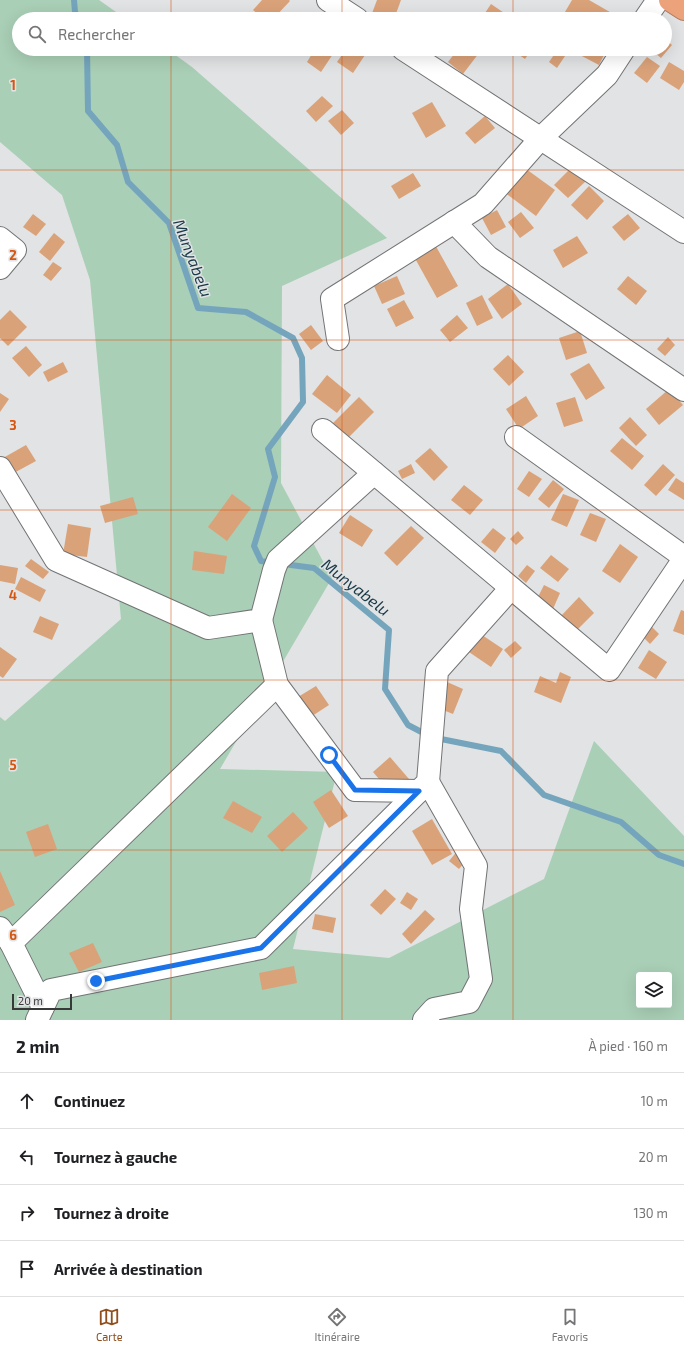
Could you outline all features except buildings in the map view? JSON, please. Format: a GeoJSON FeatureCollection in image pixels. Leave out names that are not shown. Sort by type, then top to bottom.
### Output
{"type":"FeatureCollection","features":[{"type":"Feature","properties":{"kind":"highway"},"geometry":{"type":"LineString","coordinates":[[670,0],[684,9]]}},
{"type":"Feature","properties":{"kind":"street"},"geometry":{"type":"LineString","coordinates":[[328,0],[352,10]]}},
{"type":"Feature","properties":{"kind":"street"},"geometry":{"type":"LineString","coordinates":[[650,12],[658,0]]}},
{"type":"Feature","properties":{"kind":"street"},"geometry":{"type":"LineString","coordinates":[[414,56],[684,232]]}},
{"type":"Feature","properties":{"kind":"street"},"geometry":{"type":"LineString","coordinates":[[338,340],[332,299],[483,204],[541,138],[607,75],[619,56]]}},
{"type":"Feature","properties":{"kind":"street"},"geometry":{"type":"LineString","coordinates":[[454,222],[488,257],[684,390]]}},
{"type":"Feature","properties":{"kind":"street"},"geometry":{"type":"LineString","coordinates":[[0,238],[15,250],[0,268]]}},
{"type":"Feature","properties":{"kind":"street"},"geometry":{"type":"LineString","coordinates":[[323,430],[608,670],[684,558],[516,437]]}},
{"type":"Feature","properties":{"kind":"street"},"geometry":{"type":"LineString","coordinates":[[0,468],[56,560],[208,628],[261,620]]}},
{"type":"Feature","properties":{"kind":"street"},"geometry":{"type":"LineString","coordinates":[[374,473],[276,565],[261,620],[277,685],[355,790],[423,787]]}},
{"type":"Feature","properties":{"kind":"street"},"geometry":{"type":"LineString","coordinates":[[40,1014],[51,990],[261,948],[423,787],[437,671],[510,588]]}},
{"type":"Feature","properties":{"kind":"street"},"geometry":{"type":"LineString","coordinates":[[40,1014],[5,936],[277,685]]}},
{"type":"Feature","properties":{"kind":"street"},"geometry":{"type":"LineString","coordinates":[[423,787],[476,866],[471,909],[481,979],[468,1002],[434,1009],[424,1020]]}},
{"type":"Feature","properties":{"kind":"green space"},"geometry":{"type":"Polygon","coordinates":[[[0,0],[99,0],[116,12],[12,12],[12,56],[177,56],[192,67],[387,238],[282,286],[281,483],[332,578],[220,769],[337,772],[293,949],[389,958],[544,879],[594,741],[684,836],[684,1020],[0,1020],[0,717],[5,721],[121,619],[90,280],[62,195],[0,142],[0,0]]]}},
{"type":"Feature","properties":{"kind":"waterway","name":"Munyabelu"},"geometry":{"type":"LineString","coordinates":[[74,0],[75,12]]}},
{"type":"Feature","properties":{"kind":"waterway","name":"Munyabelu"},"geometry":{"type":"LineString","coordinates":[[87,56],[88,111],[117,145],[128,182],[169,223],[198,308],[246,312],[293,338],[302,358],[303,402],[268,449],[275,477],[254,546],[261,561],[273,563]]}},
{"type":"Feature","properties":{"kind":"waterway","name":"Munyabelu"},"geometry":{"type":"LineString","coordinates":[[283,564],[314,568],[389,630],[385,689],[408,725],[431,737],[501,751],[544,795],[621,822],[659,855],[684,864]]}},
{"type":"Feature","properties":{"kind":"route"},"geometry":{"type":"LineString","coordinates":[[96,981],[261,948],[419,791],[355,790],[329,755]]}}]}
